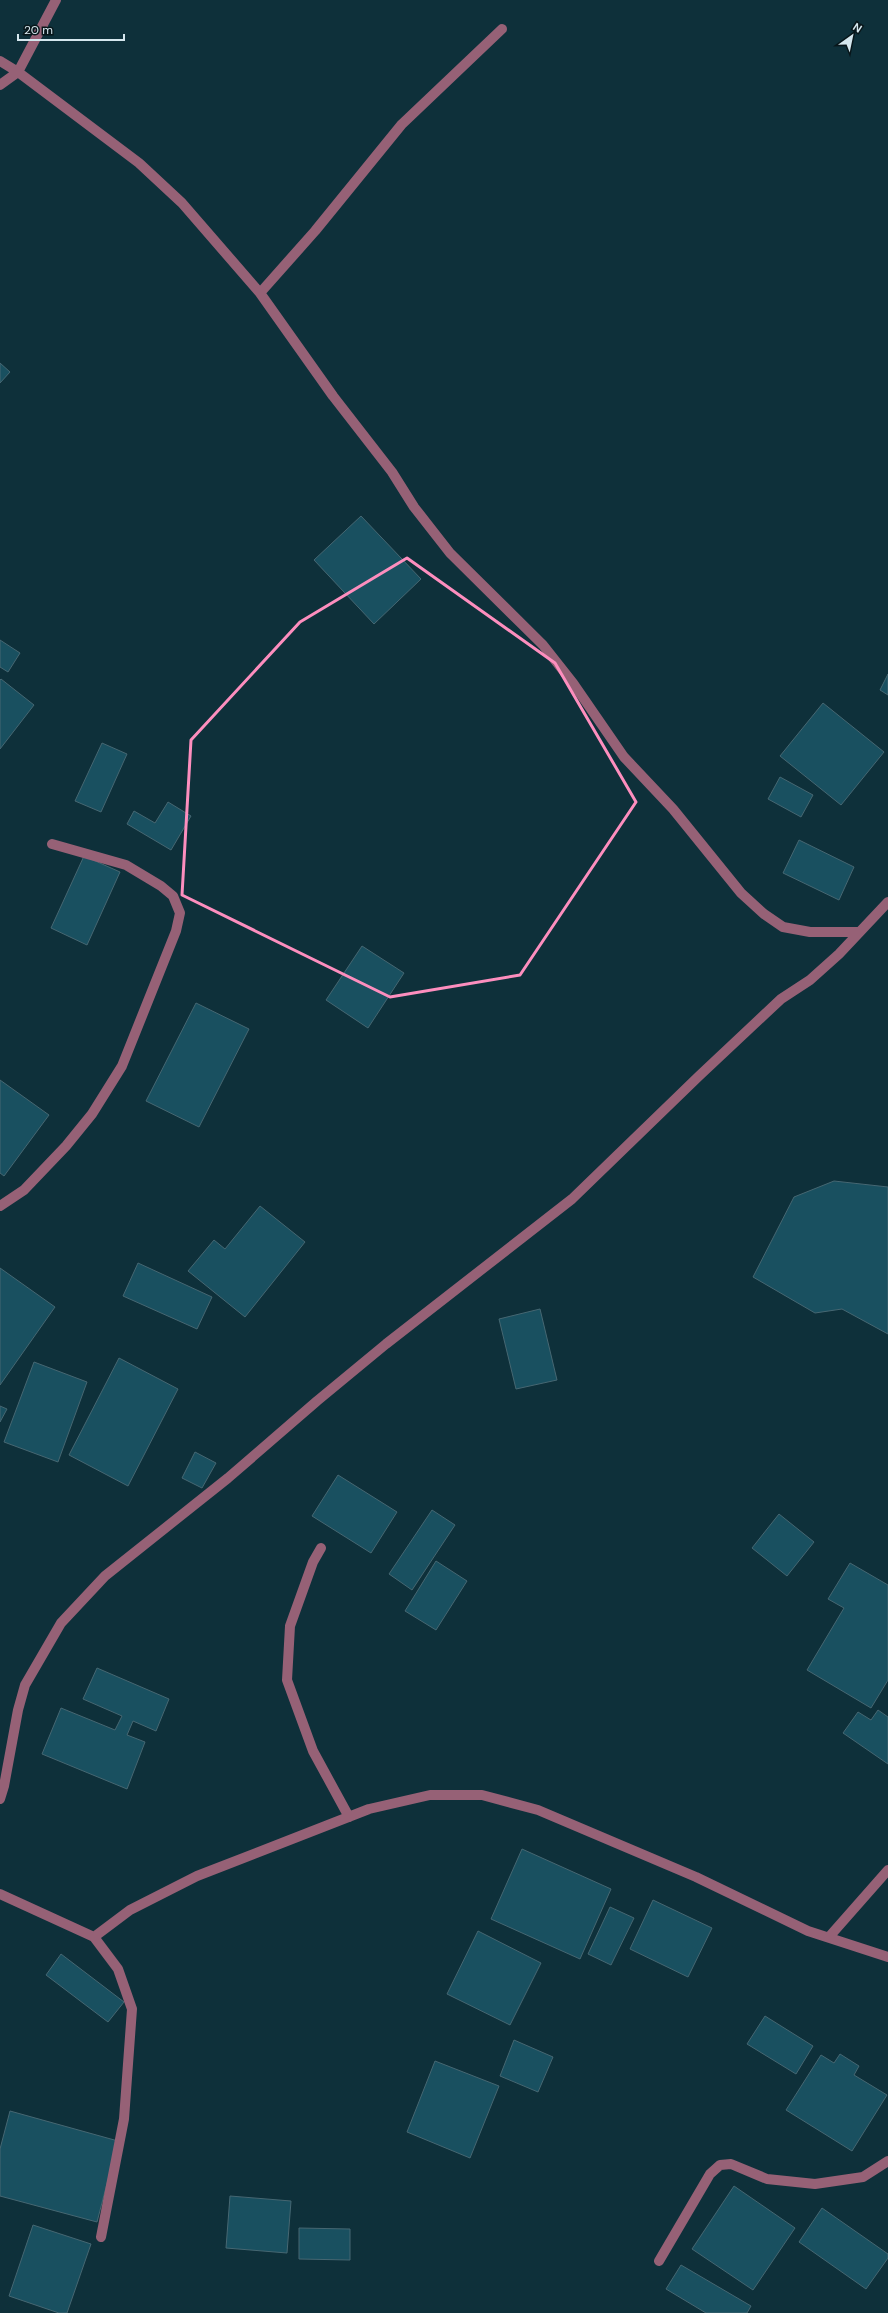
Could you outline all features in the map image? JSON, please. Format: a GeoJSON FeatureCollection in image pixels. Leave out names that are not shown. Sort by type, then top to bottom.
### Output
{"type":"FeatureCollection","features":[{"type":"Feature","properties":{"kind":"street"},"geometry":{"type":"LineString","coordinates":[[0,85],[18,72],[56,0]]}},
{"type":"Feature","properties":{"kind":"street"},"geometry":{"type":"LineString","coordinates":[[260,293],[315,231],[402,124],[502,28]]}},
{"type":"Feature","properties":{"kind":"street"},"geometry":{"type":"LineString","coordinates":[[0,61],[18,72],[139,163],[182,203],[260,293],[333,396],[392,472],[414,507],[450,553],[543,645],[573,683],[624,757],[673,809],[742,893],[764,914],[782,927],[810,932],[859,932]]}},
{"type":"Feature","properties":{"kind":"street"},"geometry":{"type":"LineString","coordinates":[[0,1206],[24,1190],[66,1146],[92,1114],[122,1066],[176,931],[180,913],[173,896],[126,865],[52,844]]}},
{"type":"Feature","properties":{"kind":"street"},"geometry":{"type":"LineString","coordinates":[[0,1800],[18,1710],[25,1685],[61,1623],[105,1576],[228,1478],[386,1344],[572,1200],[698,1076],[781,999],[810,980],[839,954],[888,902]]}},
{"type":"Feature","properties":{"kind":"street"},"geometry":{"type":"LineString","coordinates":[[321,1548],[313,1562],[290,1626],[287,1680],[313,1751],[349,1817]]}},
{"type":"Feature","properties":{"kind":"street"},"geometry":{"type":"LineString","coordinates":[[94,1937],[130,1910],[197,1876],[369,1809],[430,1795],[482,1795],[538,1810],[696,1878],[808,1931],[888,1957]]}},
{"type":"Feature","properties":{"kind":"street"},"geometry":{"type":"LineString","coordinates":[[829,1937],[888,1870]]}},
{"type":"Feature","properties":{"kind":"street"},"geometry":{"type":"LineString","coordinates":[[0,1894],[94,1937],[118,1970],[132,2009],[124,2119],[101,2237]]}},
{"type":"Feature","properties":{"kind":"street"},"geometry":{"type":"LineString","coordinates":[[659,2261],[710,2174],[720,2165],[731,2164],[767,2180],[815,2184],[863,2177],[888,2161]]}},
{"type":"Feature","properties":{"kind":"highlighted area"},"geometry":{"type":"Polygon","coordinates":[[[407,558],[555,663],[636,802],[520,975],[390,997],[182,895],[191,740],[300,622],[407,558]]]}},
{"type":"Feature","properties":{"kind":"building"},"geometry":{"type":"Polygon","coordinates":[[[0,363],[10,372],[0,383],[0,363]]]}},
{"type":"Feature","properties":{"kind":"building"},"geometry":{"type":"Polygon","coordinates":[[[361,516],[421,579],[374,624],[314,560],[361,516]]]}},
{"type":"Feature","properties":{"kind":"building"},"geometry":{"type":"Polygon","coordinates":[[[0,640],[20,653],[8,672],[0,667],[0,640]]]}},
{"type":"Feature","properties":{"kind":"building"},"geometry":{"type":"Polygon","coordinates":[[[888,674],[888,695],[880,690],[888,674]]]}},
{"type":"Feature","properties":{"kind":"building"},"geometry":{"type":"Polygon","coordinates":[[[1,679],[34,705],[0,749],[0,680],[1,679]]]}},
{"type":"Feature","properties":{"kind":"building"},"geometry":{"type":"Polygon","coordinates":[[[823,703],[884,752],[841,805],[780,756],[823,703]]]}},
{"type":"Feature","properties":{"kind":"building"},"geometry":{"type":"Polygon","coordinates":[[[102,743],[127,754],[101,812],[75,801],[102,743]]]}},
{"type":"Feature","properties":{"kind":"building"},"geometry":{"type":"Polygon","coordinates":[[[780,777],[813,795],[801,817],[768,799],[780,777]]]}},
{"type":"Feature","properties":{"kind":"building"},"geometry":{"type":"Polygon","coordinates":[[[168,802],[191,816],[171,850],[127,824],[134,811],[155,823],[168,802]]]}},
{"type":"Feature","properties":{"kind":"building"},"geometry":{"type":"Polygon","coordinates":[[[799,840],[854,867],[839,900],[783,873],[799,840]]]}},
{"type":"Feature","properties":{"kind":"building"},"geometry":{"type":"Polygon","coordinates":[[[84,856],[120,872],[87,945],[51,928],[84,856]]]}},
{"type":"Feature","properties":{"kind":"building"},"geometry":{"type":"Polygon","coordinates":[[[362,946],[404,973],[368,1028],[326,1000],[362,946]]]}},
{"type":"Feature","properties":{"kind":"building"},"geometry":{"type":"Polygon","coordinates":[[[196,1003],[249,1029],[199,1127],[146,1101],[196,1003]]]}},
{"type":"Feature","properties":{"kind":"building"},"geometry":{"type":"Polygon","coordinates":[[[0,1080],[49,1115],[4,1176],[0,1173],[0,1080]]]}},
{"type":"Feature","properties":{"kind":"building"},"geometry":{"type":"Polygon","coordinates":[[[834,1181],[888,1187],[888,1334],[842,1309],[815,1313],[753,1277],[794,1197],[834,1181]]]}},
{"type":"Feature","properties":{"kind":"building"},"geometry":{"type":"Polygon","coordinates":[[[260,1206],[305,1242],[245,1317],[188,1271],[214,1240],[225,1249],[260,1206]]]}},
{"type":"Feature","properties":{"kind":"building"},"geometry":{"type":"Polygon","coordinates":[[[138,1263],[212,1297],[197,1329],[123,1296],[138,1263]]]}},
{"type":"Feature","properties":{"kind":"building"},"geometry":{"type":"Polygon","coordinates":[[[0,1268],[55,1307],[0,1385],[0,1268]]]}},
{"type":"Feature","properties":{"kind":"building"},"geometry":{"type":"Polygon","coordinates":[[[540,1309],[557,1380],[516,1389],[499,1319],[540,1309]]]}},
{"type":"Feature","properties":{"kind":"building"},"geometry":{"type":"Polygon","coordinates":[[[119,1358],[178,1389],[128,1486],[69,1455],[119,1358]]]}},
{"type":"Feature","properties":{"kind":"building"},"geometry":{"type":"Polygon","coordinates":[[[34,1362],[87,1382],[58,1462],[4,1442],[34,1362]]]}},
{"type":"Feature","properties":{"kind":"building"},"geometry":{"type":"Polygon","coordinates":[[[0,1406],[7,1409],[0,1422],[0,1406]]]}},
{"type":"Feature","properties":{"kind":"building"},"geometry":{"type":"Polygon","coordinates":[[[195,1452],[216,1463],[202,1488],[182,1478],[195,1452]]]}},
{"type":"Feature","properties":{"kind":"building"},"geometry":{"type":"Polygon","coordinates":[[[338,1475],[397,1512],[371,1553],[312,1516],[338,1475]]]}},
{"type":"Feature","properties":{"kind":"building"},"geometry":{"type":"Polygon","coordinates":[[[432,1510],[455,1525],[412,1590],[389,1574],[432,1510]]]}},
{"type":"Feature","properties":{"kind":"building"},"geometry":{"type":"Polygon","coordinates":[[[779,1514],[814,1542],[787,1576],[752,1548],[779,1514]]]}},
{"type":"Feature","properties":{"kind":"building"},"geometry":{"type":"Polygon","coordinates":[[[436,1561],[467,1581],[436,1630],[405,1611],[436,1561]]]}},
{"type":"Feature","properties":{"kind":"building"},"geometry":{"type":"Polygon","coordinates":[[[850,1563],[888,1585],[888,1680],[871,1708],[807,1670],[844,1608],[828,1599],[850,1563]]]}},
{"type":"Feature","properties":{"kind":"building"},"geometry":{"type":"Polygon","coordinates":[[[97,1668],[169,1699],[156,1731],[133,1721],[127,1735],[145,1742],[127,1789],[42,1754],[61,1708],[115,1730],[122,1716],[83,1699],[97,1668]]]}},
{"type":"Feature","properties":{"kind":"building"},"geometry":{"type":"Polygon","coordinates":[[[878,1710],[888,1717],[888,1764],[843,1733],[858,1712],[871,1720],[878,1710]]]}},
{"type":"Feature","properties":{"kind":"building"},"geometry":{"type":"Polygon","coordinates":[[[522,1849],[611,1889],[580,1959],[491,1919],[522,1849]]]}},
{"type":"Feature","properties":{"kind":"building"},"geometry":{"type":"Polygon","coordinates":[[[653,1900],[712,1928],[688,1977],[630,1949],[653,1900]]]}},
{"type":"Feature","properties":{"kind":"building"},"geometry":{"type":"Polygon","coordinates":[[[610,1907],[634,1918],[611,1965],[588,1954],[610,1907]]]}},
{"type":"Feature","properties":{"kind":"building"},"geometry":{"type":"Polygon","coordinates":[[[478,1931],[541,1963],[510,2025],[447,1994],[478,1931]]]}},
{"type":"Feature","properties":{"kind":"building"},"geometry":{"type":"Polygon","coordinates":[[[61,1954],[124,2002],[108,2022],[46,1975],[61,1954]]]}},
{"type":"Feature","properties":{"kind":"building"},"geometry":{"type":"Polygon","coordinates":[[[765,2016],[813,2046],[796,2074],[747,2044],[765,2016]]]}},
{"type":"Feature","properties":{"kind":"building"},"geometry":{"type":"Polygon","coordinates":[[[514,2040],[553,2057],[538,2092],[500,2076],[514,2040]]]}},
{"type":"Feature","properties":{"kind":"building"},"geometry":{"type":"Polygon","coordinates":[[[840,2054],[859,2066],[854,2075],[887,2095],[852,2151],[786,2110],[821,2055],[834,2063],[840,2054]]]}},
{"type":"Feature","properties":{"kind":"building"},"geometry":{"type":"Polygon","coordinates":[[[435,2061],[499,2086],[470,2158],[407,2132],[435,2061]]]}},
{"type":"Feature","properties":{"kind":"building"},"geometry":{"type":"Polygon","coordinates":[[[10,2111],[118,2141],[97,2222],[0,2196],[0,2149],[10,2111]]]}},
{"type":"Feature","properties":{"kind":"building"},"geometry":{"type":"Polygon","coordinates":[[[734,2186],[795,2228],[753,2290],[692,2249],[734,2186]]]}},
{"type":"Feature","properties":{"kind":"building"},"geometry":{"type":"Polygon","coordinates":[[[230,2196],[291,2201],[287,2253],[226,2248],[230,2196]]]}},
{"type":"Feature","properties":{"kind":"building"},"geometry":{"type":"Polygon","coordinates":[[[822,2208],[888,2254],[888,2258],[866,2289],[799,2242],[822,2208]]]}},
{"type":"Feature","properties":{"kind":"building"},"geometry":{"type":"Polygon","coordinates":[[[33,2225],[91,2244],[67,2313],[59,2313],[9,2296],[33,2225]]]}},
{"type":"Feature","properties":{"kind":"building"},"geometry":{"type":"Polygon","coordinates":[[[299,2228],[350,2229],[350,2260],[299,2259],[299,2228]]]}},
{"type":"Feature","properties":{"kind":"building"},"geometry":{"type":"Polygon","coordinates":[[[681,2265],[751,2306],[747,2313],[706,2313],[666,2289],[681,2265]]]}}]}
